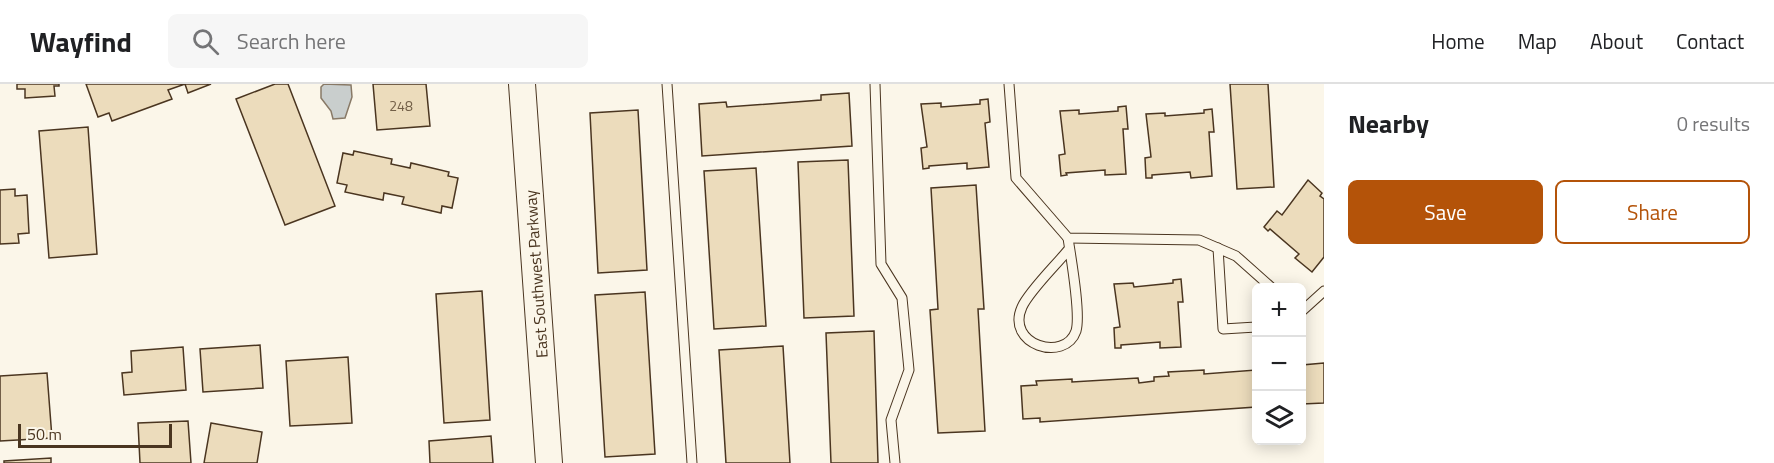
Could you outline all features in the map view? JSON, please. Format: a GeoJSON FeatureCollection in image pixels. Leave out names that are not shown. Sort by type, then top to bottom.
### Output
{"type":"FeatureCollection","features":[{"type":"Feature","properties":{"kind":"street","name":"East Southwest Parkway"},"geometry":{"type":"LineString","coordinates":[[522,84],[549,463]]}},
{"type":"Feature","properties":{"kind":"lane"},"geometry":{"type":"LineString","coordinates":[[668,84],[692,463]]}},
{"type":"Feature","properties":{"kind":"lane"},"geometry":{"type":"LineString","coordinates":[[875,84],[881,264],[902,298],[909,370],[891,420],[895,463]]}},
{"type":"Feature","properties":{"kind":"lane"},"geometry":{"type":"LineString","coordinates":[[1010,84],[1016,178],[1068,238],[1077,327],[1073,338],[1065,344],[1048,348],[1030,341],[1023,335],[1019,327],[1022,307],[1069,249]]}},
{"type":"Feature","properties":{"kind":"lane"},"geometry":{"type":"LineString","coordinates":[[1068,238],[1199,240],[1236,256],[1266,283]]}},
{"type":"Feature","properties":{"kind":"lane"},"geometry":{"type":"LineString","coordinates":[[1218,248],[1223,329],[1252,327]]}},
{"type":"Feature","properties":{"kind":"lane"},"geometry":{"type":"LineString","coordinates":[[1306,307],[1324,291]]}},
{"type":"Feature","properties":{"kind":"shaded area"},"geometry":{"type":"Polygon","coordinates":[[[324,84],[351,85],[352,97],[345,118],[333,119],[331,111],[321,98],[321,87],[324,84]]]}},
{"type":"Feature","properties":{"kind":"building"},"geometry":{"type":"Polygon","coordinates":[[[17,84],[59,84],[59,86],[54,86],[55,96],[25,98],[25,89],[17,89],[17,84]]]}},
{"type":"Feature","properties":{"kind":"building"},"geometry":{"type":"Polygon","coordinates":[[[86,84],[185,84],[168,90],[172,99],[112,121],[109,113],[98,117],[86,84]]]}},
{"type":"Feature","properties":{"kind":"building"},"geometry":{"type":"Polygon","coordinates":[[[185,84],[211,84],[188,93],[185,84]]]}},
{"type":"Feature","properties":{"kind":"building"},"geometry":{"type":"Polygon","coordinates":[[[275,84],[288,84],[335,206],[285,225],[236,99],[275,84]]]}},
{"type":"Feature","properties":{"kind":"building"},"geometry":{"type":"Polygon","coordinates":[[[373,84],[426,84],[430,126],[377,130],[373,84]]]}},
{"type":"Feature","properties":{"kind":"building"},"geometry":{"type":"Polygon","coordinates":[[[1230,84],[1268,84],[1274,187],[1237,189],[1230,84]]]}},
{"type":"Feature","properties":{"kind":"building"},"geometry":{"type":"Polygon","coordinates":[[[849,93],[852,146],[702,156],[699,104],[726,102],[727,107],[821,100],[821,95],[849,93]]]}},
{"type":"Feature","properties":{"kind":"building"},"geometry":{"type":"Polygon","coordinates":[[[988,99],[990,122],[985,123],[989,167],[967,169],[967,163],[929,166],[923,169],[921,148],[927,147],[921,104],[941,103],[941,107],[980,104],[980,100],[988,99]]]}},
{"type":"Feature","properties":{"kind":"building"},"geometry":{"type":"Polygon","coordinates":[[[1126,106],[1128,129],[1123,129],[1126,174],[1105,175],[1105,170],[1066,173],[1067,175],[1061,176],[1059,155],[1065,154],[1060,111],[1079,110],[1079,114],[1118,111],[1118,107],[1126,106]]]}},
{"type":"Feature","properties":{"kind":"building"},"geometry":{"type":"Polygon","coordinates":[[[1212,109],[1214,132],[1209,132],[1212,176],[1191,178],[1190,172],[1152,175],[1152,178],[1146,178],[1145,158],[1151,157],[1146,114],[1165,113],[1165,116],[1204,113],[1204,110],[1212,109]]]}},
{"type":"Feature","properties":{"kind":"building"},"geometry":{"type":"Polygon","coordinates":[[[638,110],[647,270],[598,273],[590,113],[638,110]]]}},
{"type":"Feature","properties":{"kind":"building"},"geometry":{"type":"Polygon","coordinates":[[[88,127],[97,254],[49,258],[39,131],[88,127]]]}},
{"type":"Feature","properties":{"kind":"building"},"geometry":{"type":"Polygon","coordinates":[[[354,151],[392,159],[391,164],[410,168],[411,163],[449,172],[448,176],[458,178],[452,208],[442,206],[441,213],[402,204],[404,197],[384,193],[383,200],[345,192],[347,185],[337,183],[343,153],[353,155],[354,151]]]}},
{"type":"Feature","properties":{"kind":"building"},"geometry":{"type":"Polygon","coordinates":[[[848,160],[854,316],[804,318],[798,162],[848,160]]]}},
{"type":"Feature","properties":{"kind":"building"},"geometry":{"type":"Polygon","coordinates":[[[756,168],[766,326],[714,329],[704,171],[756,168]]]}},
{"type":"Feature","properties":{"kind":"building"},"geometry":{"type":"Polygon","coordinates":[[[1308,180],[1322,193],[1320,196],[1324,199],[1324,257],[1312,272],[1295,258],[1299,254],[1270,229],[1268,231],[1264,227],[1277,211],[1282,215],[1308,180]]]}},
{"type":"Feature","properties":{"kind":"building"},"geometry":{"type":"Polygon","coordinates":[[[976,185],[984,309],[978,309],[985,431],[938,433],[930,310],[938,309],[931,188],[976,185]]]}},
{"type":"Feature","properties":{"kind":"building"},"geometry":{"type":"Polygon","coordinates":[[[15,189],[15,196],[27,195],[29,233],[18,234],[19,243],[0,244],[0,190],[15,189]]]}},
{"type":"Feature","properties":{"kind":"building"},"geometry":{"type":"Polygon","coordinates":[[[1181,279],[1183,302],[1178,302],[1181,347],[1160,348],[1160,342],[1121,345],[1121,348],[1115,348],[1114,328],[1120,327],[1114,284],[1133,283],[1134,287],[1173,283],[1173,280],[1181,279]]]}},
{"type":"Feature","properties":{"kind":"building"},"geometry":{"type":"Polygon","coordinates":[[[482,291],[490,420],[444,423],[436,294],[482,291]]]}},
{"type":"Feature","properties":{"kind":"building"},"geometry":{"type":"Polygon","coordinates":[[[645,292],[655,454],[605,457],[595,295],[645,292]]]}},
{"type":"Feature","properties":{"kind":"building"},"geometry":{"type":"Polygon","coordinates":[[[874,331],[878,463],[831,463],[826,333],[874,331]]]}},
{"type":"Feature","properties":{"kind":"building"},"geometry":{"type":"Polygon","coordinates":[[[260,345],[263,388],[203,392],[200,349],[260,345]]]}},
{"type":"Feature","properties":{"kind":"building"},"geometry":{"type":"Polygon","coordinates":[[[783,346],[790,463],[726,463],[719,350],[783,346]]]}},
{"type":"Feature","properties":{"kind":"building"},"geometry":{"type":"Polygon","coordinates":[[[183,347],[186,390],[124,395],[122,373],[132,372],[131,351],[183,347]]]}},
{"type":"Feature","properties":{"kind":"building"},"geometry":{"type":"Polygon","coordinates":[[[348,357],[352,423],[290,426],[286,361],[348,357]]]}},
{"type":"Feature","properties":{"kind":"building"},"geometry":{"type":"Polygon","coordinates":[[[1324,363],[1324,403],[1306,404],[1306,365],[1324,363]]]}},
{"type":"Feature","properties":{"kind":"building"},"geometry":{"type":"Polygon","coordinates":[[[1204,370],[1204,374],[1252,370],[1252,407],[1040,422],[1040,418],[1023,419],[1021,386],[1037,385],[1036,381],[1072,379],[1072,382],[1138,378],[1139,383],[1154,381],[1154,377],[1169,376],[1168,372],[1204,370]]]}},
{"type":"Feature","properties":{"kind":"building"},"geometry":{"type":"Polygon","coordinates":[[[47,373],[52,438],[0,441],[0,376],[47,373]]]}},
{"type":"Feature","properties":{"kind":"building"},"geometry":{"type":"Polygon","coordinates":[[[188,421],[191,463],[140,463],[138,423],[188,421]]]}},
{"type":"Feature","properties":{"kind":"building"},"geometry":{"type":"Polygon","coordinates":[[[211,423],[262,432],[257,463],[204,463],[211,423]]]}},
{"type":"Feature","properties":{"kind":"building"},"geometry":{"type":"Polygon","coordinates":[[[491,436],[493,463],[430,463],[429,441],[491,436]]]}},
{"type":"Feature","properties":{"kind":"building"},"geometry":{"type":"Polygon","coordinates":[[[51,458],[51,463],[4,463],[4,461],[51,458]]]}}]}
